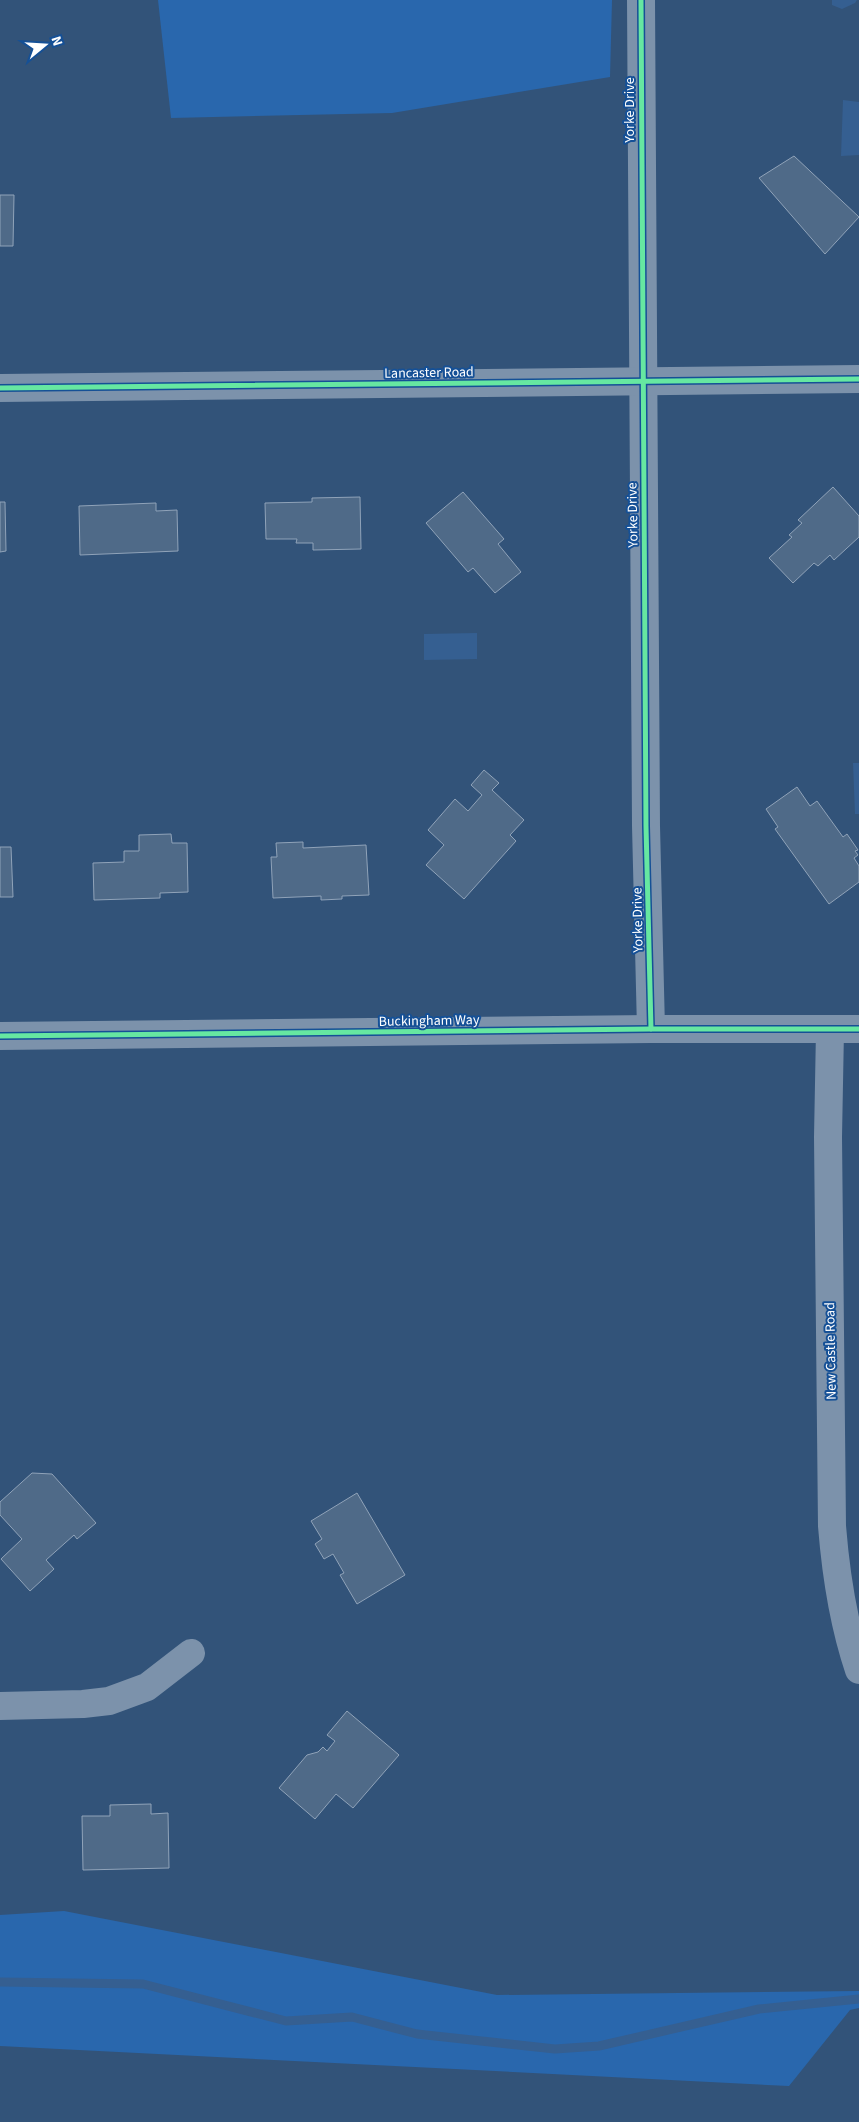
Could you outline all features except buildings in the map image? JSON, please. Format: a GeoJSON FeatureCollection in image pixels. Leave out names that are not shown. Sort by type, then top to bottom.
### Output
{"type":"FeatureCollection","features":[{"type":"Feature","properties":{"kind":"street","name":"Yorke Drive"},"geometry":{"type":"LineString","coordinates":[[641,0],[646,816],[651,1029]]}},
{"type":"Feature","properties":{"kind":"street","name":"Lancaster Road"},"geometry":{"type":"LineString","coordinates":[[0,388],[859,379]]}},
{"type":"Feature","properties":{"kind":"street","name":"Buckingham Way"},"geometry":{"type":"LineString","coordinates":[[0,1036],[651,1029],[859,1029]]}},
{"type":"Feature","properties":{"kind":"street","name":"New Castle Road"},"geometry":{"type":"LineString","coordinates":[[830,1030],[828,1137],[832,1526],[837,1583],[850,1643],[859,1670]]}},
{"type":"Feature","properties":{"kind":"street"},"geometry":{"type":"LineString","coordinates":[[0,1706],[83,1704],[108,1701],[147,1687],[191,1652]]}},
{"type":"Feature","properties":{"kind":"shaded area"},"geometry":{"type":"Polygon","coordinates":[[[158,0],[612,0],[610,77],[392,113],[171,118],[158,0]]]}},
{"type":"Feature","properties":{"kind":"shaded area"},"geometry":{"type":"Polygon","coordinates":[[[832,0],[857,0],[855,3],[842,9],[832,5],[832,0]]]}},
{"type":"Feature","properties":{"kind":"shaded area"},"geometry":{"type":"Polygon","coordinates":[[[843,100],[859,102],[859,155],[841,156],[843,100]]]}},
{"type":"Feature","properties":{"kind":"shaded area"},"geometry":{"type":"Polygon","coordinates":[[[477,633],[477,659],[424,660],[424,634],[477,633]]]}},
{"type":"Feature","properties":{"kind":"shaded area"},"geometry":{"type":"Polygon","coordinates":[[[853,763],[859,763],[859,814],[855,814],[853,763]]]}},
{"type":"Feature","properties":{"kind":"shaded area"},"geometry":{"type":"Polygon","coordinates":[[[64,1911],[497,1995],[859,1991],[859,2008],[850,2010],[789,2086],[0,2046],[0,1915],[64,1911]]]}},
{"type":"Feature","properties":{"kind":"waterway"},"geometry":{"type":"LineString","coordinates":[[0,1982],[143,1984],[286,2021],[352,2017],[417,2034],[555,2049],[599,2046],[759,2009],[859,1999]]}},
{"type":"Feature","properties":{"kind":"cycle path"},"geometry":{"type":"LineString","coordinates":[[641,0],[646,826],[651,1029]]}},
{"type":"Feature","properties":{"kind":"cycle path"},"geometry":{"type":"LineString","coordinates":[[0,388],[859,379]]}},
{"type":"Feature","properties":{"kind":"cycle path"},"geometry":{"type":"LineString","coordinates":[[0,1036],[651,1029],[859,1029]]}}]}
